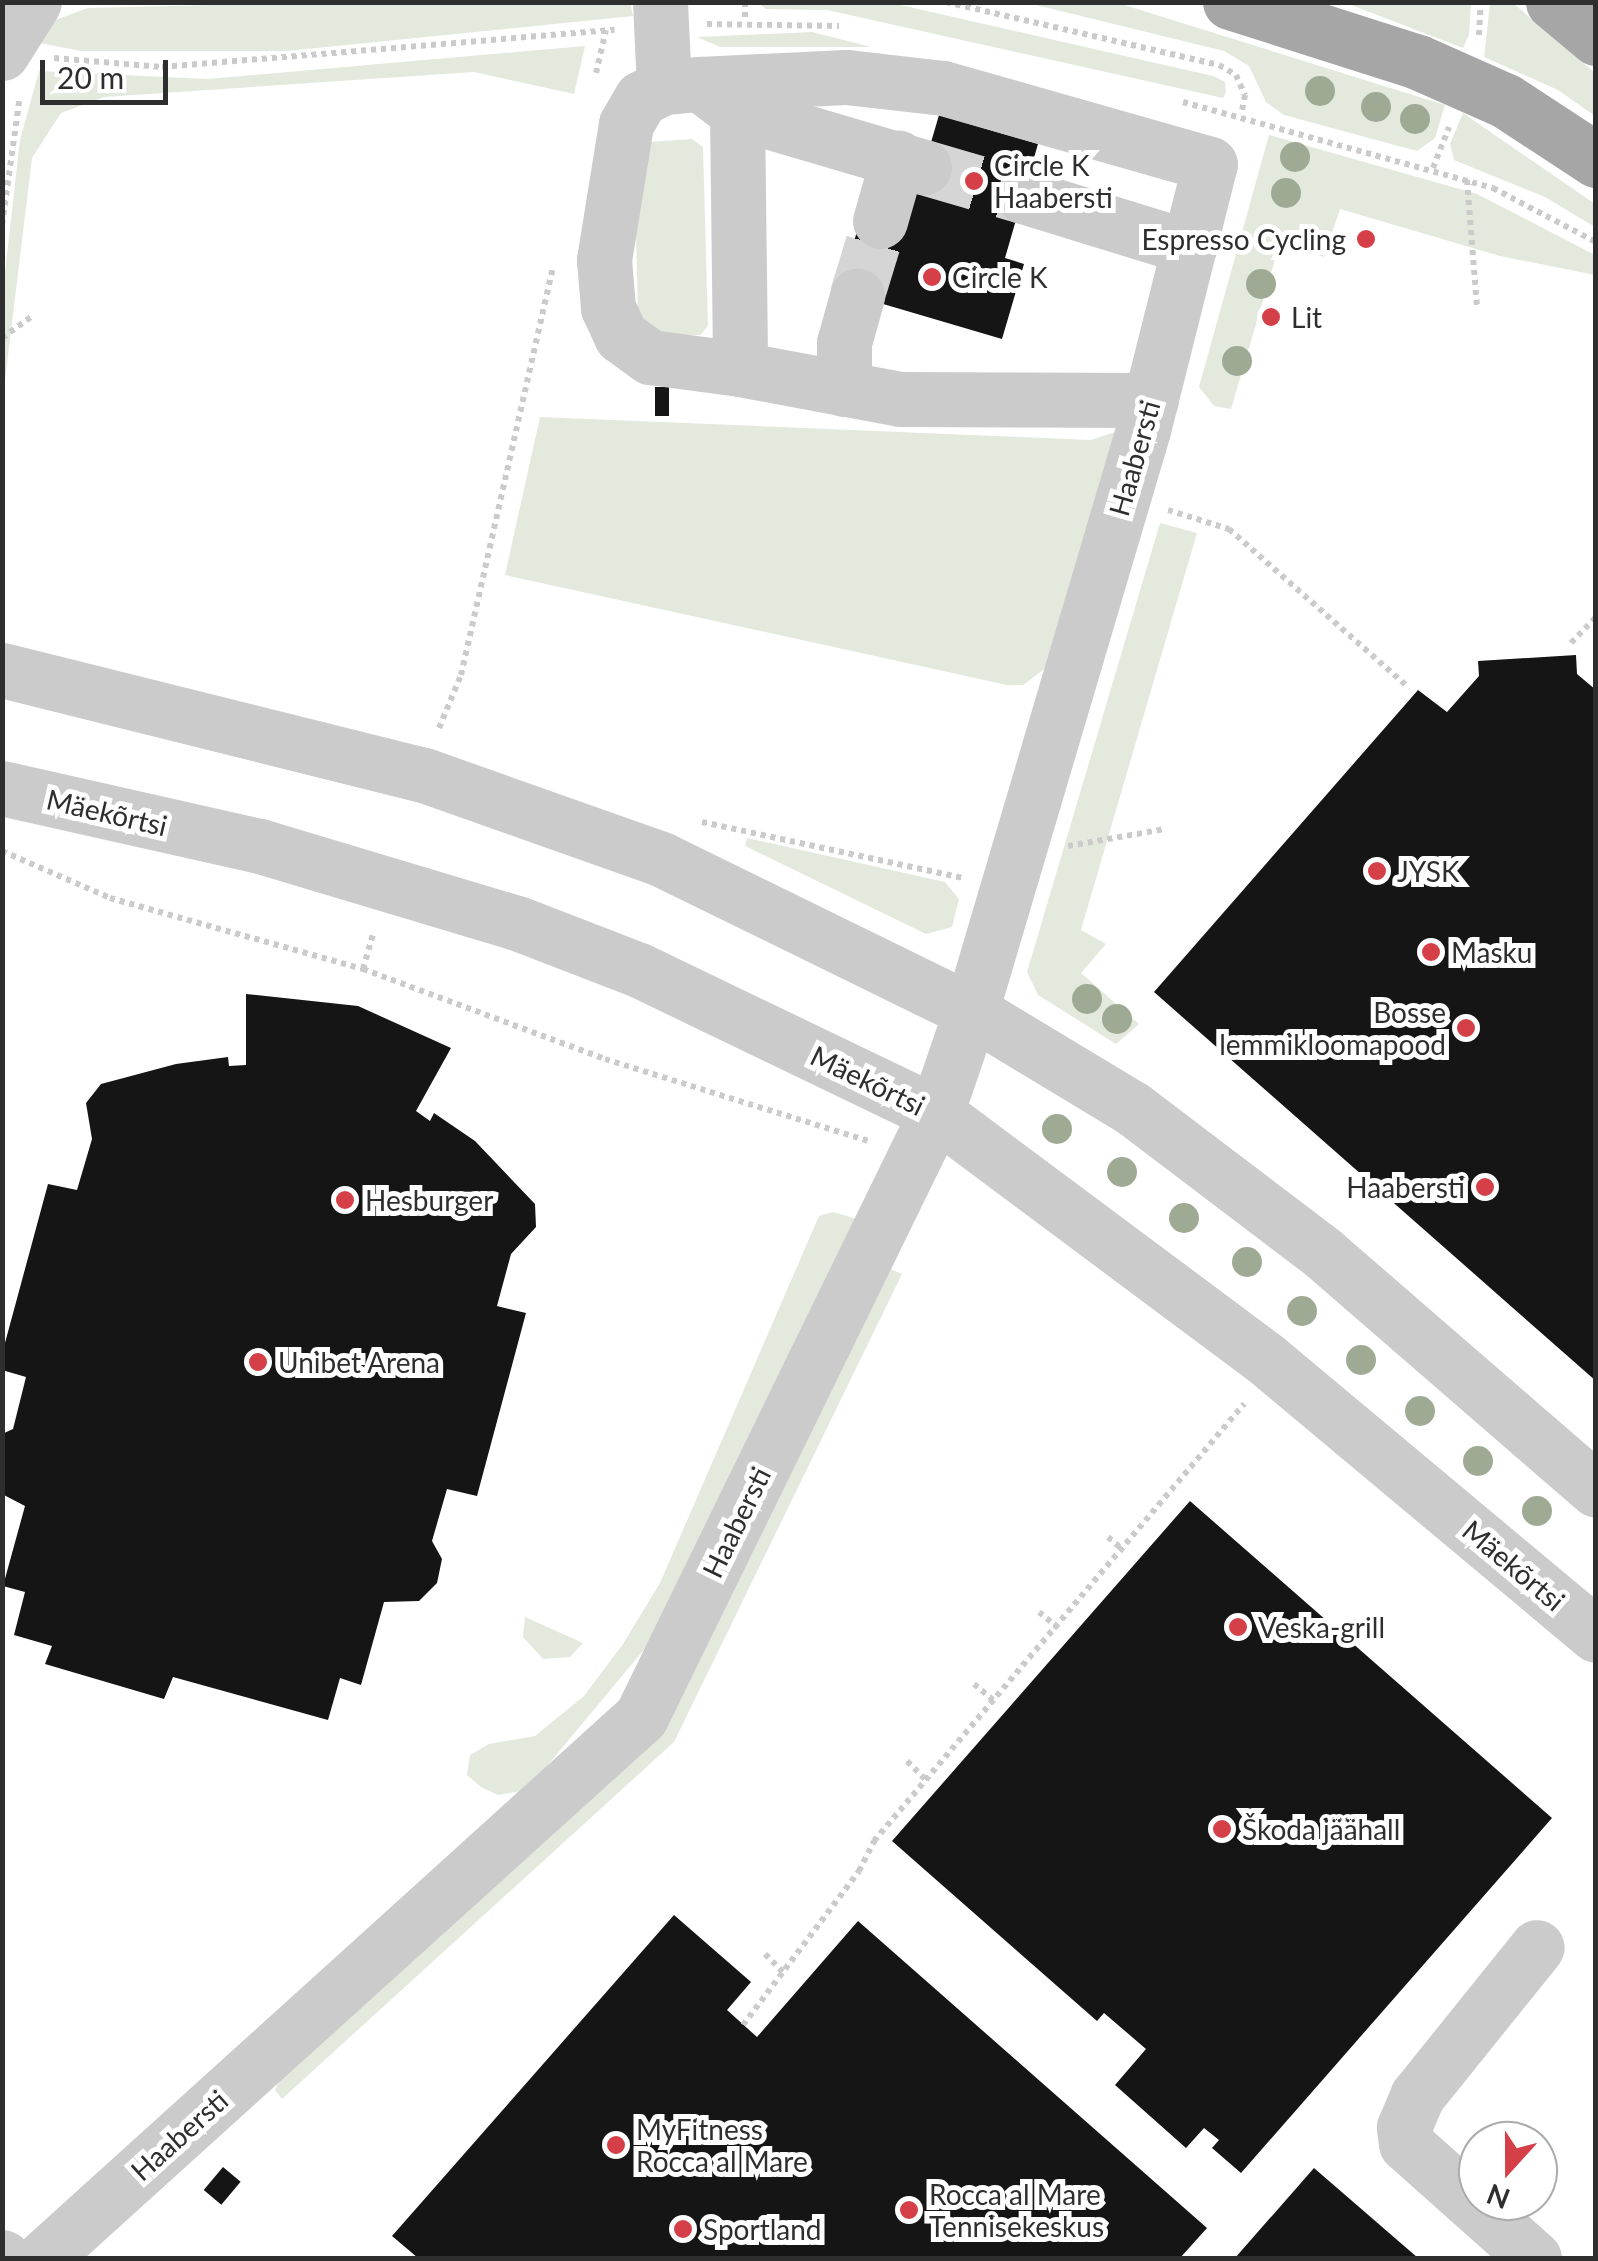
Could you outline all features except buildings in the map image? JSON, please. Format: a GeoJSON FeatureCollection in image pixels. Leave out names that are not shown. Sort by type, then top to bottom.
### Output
{"type":"FeatureCollection","features":[{"type":"Feature","properties":{"kind":"main road"},"geometry":{"type":"LineString","coordinates":[[1230,2],[1418,62],[1506,100],[1596,160]]}},
{"type":"Feature","properties":{"kind":"main road"},"geometry":{"type":"LineString","coordinates":[[1554,2],[1596,38]]}},
{"type":"Feature","properties":{"kind":"street"},"geometry":{"type":"LineString","coordinates":[[20,65],[34,2]]}},
{"type":"Feature","properties":{"kind":"street"},"geometry":{"type":"LineString","coordinates":[[644,16],[700,95],[740,369]]}},
{"type":"Feature","properties":{"kind":"street","name":"Haabersti"},"geometry":{"type":"LineString","coordinates":[[43,2258],[641,1717],[926,1134],[972,1012],[1150,400],[1210,164],[943,88],[846,77],[700,95]]}},
{"type":"Feature","properties":{"kind":"street"},"geometry":{"type":"LineString","coordinates":[[880,221],[911,162],[700,95],[642,98],[626,124],[604,260],[608,308],[621,336],[650,356],[900,399],[1150,400]]}},
{"type":"Feature","properties":{"kind":"street"},"geometry":{"type":"LineString","coordinates":[[1023,196],[1189,247]]}},
{"type":"Feature","properties":{"kind":"street"},"geometry":{"type":"LineString","coordinates":[[844,389],[844,343],[857,296]]}},
{"type":"Feature","properties":{"kind":"street"},"geometry":{"type":"LineString","coordinates":[[2,670],[424,775],[662,859],[972,1012],[1132,1108],[1324,1254],[1596,1490]]}},
{"type":"Feature","properties":{"kind":"street","name":"Mäekõrtsi"},"geometry":{"type":"LineString","coordinates":[[2,788],[389,880],[639,970],[926,1134],[1266,1360],[1596,1634]]}},
{"type":"Feature","properties":{"kind":"street"},"geometry":{"type":"LineString","coordinates":[[1534,2258],[1406,2144],[1404,2127],[1417,2096],[1537,1947]]}},
{"type":"Feature","properties":{"kind":"path"},"geometry":{"type":"LineString","coordinates":[[745,2],[745,20]]}},
{"type":"Feature","properties":{"kind":"path"},"geometry":{"type":"LineString","coordinates":[[946,2],[1219,66],[1236,74],[1246,95],[1241,115]]}},
{"type":"Feature","properties":{"kind":"path"},"geometry":{"type":"LineString","coordinates":[[1479,41],[1480,2]]}},
{"type":"Feature","properties":{"kind":"path"},"geometry":{"type":"LineString","coordinates":[[2,224],[20,65],[162,67],[606,30],[644,16]]}},
{"type":"Feature","properties":{"kind":"path"},"geometry":{"type":"LineString","coordinates":[[593,88],[606,30]]}},
{"type":"Feature","properties":{"kind":"path"},"geometry":{"type":"LineString","coordinates":[[1433,168],[1451,122]]}},
{"type":"Feature","properties":{"kind":"path"},"geometry":{"type":"LineString","coordinates":[[1466,180],[1477,307]]}},
{"type":"Feature","properties":{"kind":"path"},"geometry":{"type":"LineString","coordinates":[[424,775],[461,675],[554,261]]}},
{"type":"Feature","properties":{"kind":"path"},"geometry":{"type":"LineString","coordinates":[[2,338],[31,318]]}},
{"type":"Feature","properties":{"kind":"path"},"geometry":{"type":"LineString","coordinates":[[1167,509],[1229,529],[1405,684]]}},
{"type":"Feature","properties":{"kind":"path"},"geometry":{"type":"LineString","coordinates":[[1571,643],[1596,617]]}},
{"type":"Feature","properties":{"kind":"path"},"geometry":{"type":"LineString","coordinates":[[691,821],[979,883]]}},
{"type":"Feature","properties":{"kind":"path"},"geometry":{"type":"LineString","coordinates":[[1052,849],[1165,829]]}},
{"type":"Feature","properties":{"kind":"path"},"geometry":{"type":"LineString","coordinates":[[2,851],[110,898],[363,970],[605,1058],[926,1134]]}},
{"type":"Feature","properties":{"kind":"path"},"geometry":{"type":"LineString","coordinates":[[363,970],[389,880]]}},
{"type":"Feature","properties":{"kind":"path"},"geometry":{"type":"LineString","coordinates":[[743,2025],[874,1842],[1257,1389]]}},
{"type":"Feature","properties":{"kind":"path"},"geometry":{"type":"LineString","coordinates":[[1108,1536],[1124,1550]]}},
{"type":"Feature","properties":{"kind":"path"},"geometry":{"type":"LineString","coordinates":[[1039,1612],[1058,1628]]}},
{"type":"Feature","properties":{"kind":"path"},"geometry":{"type":"LineString","coordinates":[[974,1684],[994,1701]]}},
{"type":"Feature","properties":{"kind":"path"},"geometry":{"type":"LineString","coordinates":[[907,1761],[927,1781]]}},
{"type":"Feature","properties":{"kind":"path"},"geometry":{"type":"LineString","coordinates":[[764,1954],[783,1972]]}},
{"type":"Feature","properties":{"kind":"shaded area"},"geometry":{"type":"Polygon","coordinates":[[[348,2],[630,2],[633,16],[287,51],[81,51],[29,41],[47,23],[88,8],[348,2]]]}},
{"type":"Feature","properties":{"kind":"shaded area"},"geometry":{"type":"Polygon","coordinates":[[[758,3],[892,3],[1213,76],[1225,82],[1226,92],[1223,98],[827,10],[766,9],[758,3]]]}},
{"type":"Feature","properties":{"kind":"shaded area"},"geometry":{"type":"Polygon","coordinates":[[[1028,3],[1118,3],[1445,105],[1435,138],[1417,151],[1284,115],[1266,102],[1249,66],[1224,51],[1028,3]]]}},
{"type":"Feature","properties":{"kind":"shaded area"},"geometry":{"type":"Polygon","coordinates":[[[1346,3],[1471,3],[1469,35],[1463,48],[1346,3]]]}},
{"type":"Feature","properties":{"kind":"shaded area"},"geometry":{"type":"Polygon","coordinates":[[[1490,3],[1513,3],[1595,73],[1595,116],[1558,90],[1484,57],[1490,3]]]}},
{"type":"Feature","properties":{"kind":"shaded area"},"geometry":{"type":"Polygon","coordinates":[[[812,32],[871,47],[720,47],[697,37],[812,32]]]}},
{"type":"Feature","properties":{"kind":"shaded area"},"geometry":{"type":"Polygon","coordinates":[[[585,46],[574,94],[474,72],[104,97],[61,113],[32,158],[3,397],[3,290],[20,140],[39,71],[207,79],[585,46]]]}},
{"type":"Feature","properties":{"kind":"shaded area"},"geometry":{"type":"Polygon","coordinates":[[[1463,113],[1595,204],[1595,227],[1545,197],[1454,160],[1450,144],[1463,113]]]}},
{"type":"Feature","properties":{"kind":"shaded area"},"geometry":{"type":"Polygon","coordinates":[[[1269,135],[1477,194],[1595,255],[1595,275],[1500,256],[1340,209],[1324,257],[1280,243],[1231,409],[1214,406],[1199,387],[1269,135]]]}},
{"type":"Feature","properties":{"kind":"shaded area"},"geometry":{"type":"Polygon","coordinates":[[[692,139],[703,147],[708,326],[700,335],[649,336],[638,320],[634,143],[692,139]]]}},
{"type":"Feature","properties":{"kind":"shaded area"},"geometry":{"type":"Polygon","coordinates":[[[540,417],[1091,440],[1115,432],[1047,667],[1023,685],[1007,685],[505,575],[540,417]]]}},
{"type":"Feature","properties":{"kind":"shaded area"},"geometry":{"type":"Polygon","coordinates":[[[1160,523],[1197,533],[1081,930],[1106,944],[1081,973],[1139,1024],[1116,1044],[1038,995],[1027,972],[1160,523]]]}},
{"type":"Feature","properties":{"kind":"shaded area"},"geometry":{"type":"Polygon","coordinates":[[[747,838],[945,882],[959,899],[952,927],[926,934],[745,846],[747,838]]]}},
{"type":"Feature","properties":{"kind":"shaded area"},"geometry":{"type":"Polygon","coordinates":[[[833,1212],[860,1220],[647,1646],[527,1790],[498,1795],[481,1787],[467,1775],[470,1755],[489,1744],[535,1736],[584,1696],[623,1644],[660,1583],[819,1216],[833,1212]]]}},
{"type":"Feature","properties":{"kind":"shaded area"},"geometry":{"type":"Polygon","coordinates":[[[890,1269],[902,1274],[674,1742],[282,2099],[275,2090],[282,2076],[657,1735],[680,1701],[890,1269]]]}},
{"type":"Feature","properties":{"kind":"shaded area"},"geometry":{"type":"Polygon","coordinates":[[[525,1617],[583,1643],[570,1657],[543,1659],[523,1637],[525,1617]]]}},
{"type":"Feature","properties":{"kind":"tunnel"},"geometry":{"type":"LineString","coordinates":[[924,167],[1023,196]]}},
{"type":"Feature","properties":{"kind":"tunnel"},"geometry":{"type":"LineString","coordinates":[[857,296],[880,221]]}},
{"type":"Feature","properties":{"kind":"place","name":"Circle K Haabersti"},"geometry":{"type":"Point","coordinates":[974,181]}},
{"type":"Feature","properties":{"kind":"place","name":"Espresso Cycling"},"geometry":{"type":"Point","coordinates":[1366,239]}},
{"type":"Feature","properties":{"kind":"place","name":"Circle K"},"geometry":{"type":"Point","coordinates":[932,277]}},
{"type":"Feature","properties":{"kind":"place","name":"Lit"},"geometry":{"type":"Point","coordinates":[1271,317]}},
{"type":"Feature","properties":{"kind":"place","name":"JYSK"},"geometry":{"type":"Point","coordinates":[1377,871]}},
{"type":"Feature","properties":{"kind":"place","name":"Masku"},"geometry":{"type":"Point","coordinates":[1431,952]}},
{"type":"Feature","properties":{"kind":"place","name":"Bosse lemmikloomapood"},"geometry":{"type":"Point","coordinates":[1466,1028]}},
{"type":"Feature","properties":{"kind":"place","name":"Haabersti"},"geometry":{"type":"Point","coordinates":[1485,1187]}},
{"type":"Feature","properties":{"kind":"place","name":"Hesburger"},"geometry":{"type":"Point","coordinates":[345,1200]}},
{"type":"Feature","properties":{"kind":"place","name":"Unibet Arena"},"geometry":{"type":"Point","coordinates":[258,1362]}},
{"type":"Feature","properties":{"kind":"place","name":"Veska-grill"},"geometry":{"type":"Point","coordinates":[1238,1627]}},
{"type":"Feature","properties":{"kind":"place","name":"Škoda jäähall"},"geometry":{"type":"Point","coordinates":[1222,1829]}},
{"type":"Feature","properties":{"kind":"place","name":"MyFitness Rocca al Mare"},"geometry":{"type":"Point","coordinates":[616,2145]}},
{"type":"Feature","properties":{"kind":"place","name":"Rocca al Mare Tennisekeskus"},"geometry":{"type":"Point","coordinates":[909,2210]}},
{"type":"Feature","properties":{"kind":"place","name":"Sportland"},"geometry":{"type":"Point","coordinates":[683,2229]}}]}
